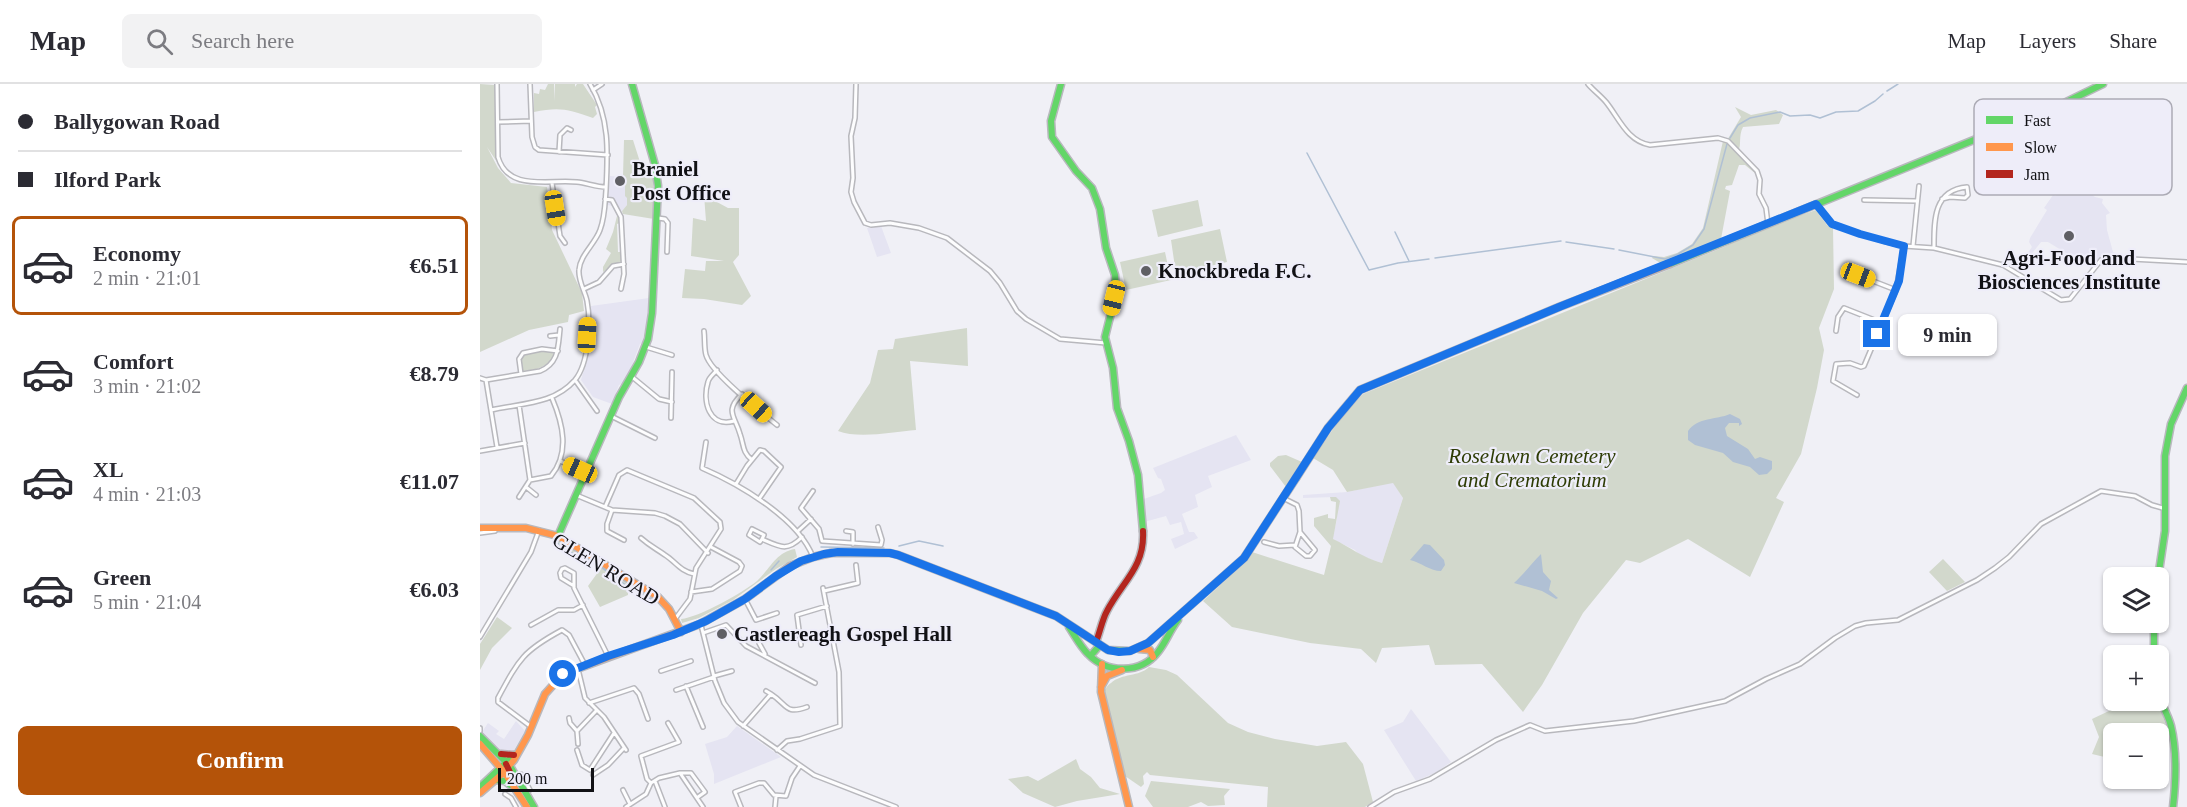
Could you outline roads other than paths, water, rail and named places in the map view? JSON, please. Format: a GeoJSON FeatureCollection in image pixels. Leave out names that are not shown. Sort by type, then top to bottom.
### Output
{"type":"FeatureCollection","features":[{"type":"Feature","properties":{"kind":"main road"},"geometry":{"type":"LineString","coordinates":[[558,536],[611,416],[646,346],[652,314],[658,218],[656,171],[632,84]]}},
{"type":"Feature","properties":{"kind":"main road"},"geometry":{"type":"LineString","coordinates":[[1061,84],[1051,121],[1052,137],[1076,171],[1092,188],[1097,200],[1106,248],[1115,275],[1116,292],[1106,333],[1106,343],[1113,368],[1117,408],[1138,475],[1143,545],[1141,557],[1135,571],[1112,601],[1098,634],[1097,659],[1101,692],[1129,807]]}},
{"type":"Feature","properties":{"kind":"main road"},"geometry":{"type":"LineString","coordinates":[[2072,99],[2103,84]]}},
{"type":"Feature","properties":{"kind":"main road"},"geometry":{"type":"LineString","coordinates":[[1133,650],[1148,643],[1244,558],[1328,428],[1360,390],[1974,140]]}},
{"type":"Feature","properties":{"kind":"main road"},"geometry":{"type":"LineString","coordinates":[[2159,567],[2166,509],[2165,456],[2167,443],[2187,388]]}},
{"type":"Feature","properties":{"kind":"main road","name":"GLEN ROAD"},"geometry":{"type":"LineString","coordinates":[[480,530],[497,528],[539,530],[558,536],[650,591],[665,604],[681,632]]}},
{"type":"Feature","properties":{"kind":"main road"},"geometry":{"type":"LineString","coordinates":[[480,793],[496,780],[520,749],[541,698],[563,674],[700,624],[745,599],[790,566],[813,557],[838,552],[898,555],[1047,613],[1098,644],[1119,652],[1149,650],[1153,657]]}},
{"type":"Feature","properties":{"kind":"main road"},"geometry":{"type":"LineString","coordinates":[[1101,692],[1102,683],[1107,676],[1136,668],[1153,657],[1185,611]]}},
{"type":"Feature","properties":{"kind":"main road"},"geometry":{"type":"LineString","coordinates":[[1063,621],[1086,651],[1097,659],[1126,670]]}},
{"type":"Feature","properties":{"kind":"main road"},"geometry":{"type":"LineString","coordinates":[[2165,711],[2172,733],[2173,807]]}},
{"type":"Feature","properties":{"kind":"main road"},"geometry":{"type":"LineString","coordinates":[[480,736],[496,752],[525,806]]}},
{"type":"Feature","properties":{"kind":"main road"},"geometry":{"type":"LineString","coordinates":[[480,744],[517,776],[534,807]]}},
{"type":"Feature","properties":{"kind":"main road"},"geometry":{"type":"LineString","coordinates":[[480,787],[506,768],[520,749]]}},
{"type":"Feature","properties":{"kind":"main road"},"geometry":{"type":"LineString","coordinates":[[496,752],[514,755]]}},
{"type":"Feature","properties":{"kind":"main road"},"geometry":{"type":"LineString","coordinates":[[496,780],[510,784],[525,806]]}},
{"type":"Feature","properties":{"kind":"street"},"geometry":{"type":"LineString","coordinates":[[497,84],[498,157],[506,173],[517,179],[552,183],[574,181],[606,187]]}},
{"type":"Feature","properties":{"kind":"street"},"geometry":{"type":"LineString","coordinates":[[530,84],[532,141],[535,147],[539,150],[608,155]]}},
{"type":"Feature","properties":{"kind":"street"},"geometry":{"type":"LineString","coordinates":[[491,410],[552,398],[575,380],[583,364],[588,311],[579,268],[601,227],[608,155],[600,105],[590,84]]}},
{"type":"Feature","properties":{"kind":"street"},"geometry":{"type":"LineString","coordinates":[[593,90],[602,84]]}},
{"type":"Feature","properties":{"kind":"street"},"geometry":{"type":"LineString","coordinates":[[856,84],[855,118],[851,136],[853,178],[851,192],[865,223],[868,225],[900,224],[928,230],[947,238],[990,271],[1017,311],[1026,319],[1060,339],[1106,343]]}},
{"type":"Feature","properties":{"kind":"street"},"geometry":{"type":"LineString","coordinates":[[1588,84],[1607,104],[1629,134],[1642,144],[1718,138],[1728,141],[1757,171],[1760,180],[1759,194],[1766,208],[1768,224]]}},
{"type":"Feature","properties":{"kind":"street"},"geometry":{"type":"LineString","coordinates":[[498,122],[531,122]]}},
{"type":"Feature","properties":{"kind":"street"},"geometry":{"type":"LineString","coordinates":[[559,152],[560,135],[569,129],[565,122]]}},
{"type":"Feature","properties":{"kind":"street"},"geometry":{"type":"LineString","coordinates":[[552,183],[560,236],[565,243]]}},
{"type":"Feature","properties":{"kind":"street"},"geometry":{"type":"LineString","coordinates":[[1913,246],[1919,186]]}},
{"type":"Feature","properties":{"kind":"street"},"geometry":{"type":"LineString","coordinates":[[1934,248],[1939,203],[1942,199],[1948,194],[1967,187],[1968,195],[1965,198],[1942,199]]}},
{"type":"Feature","properties":{"kind":"street"},"geometry":{"type":"LineString","coordinates":[[605,199],[614,201],[620,214],[624,264],[621,289]]}},
{"type":"Feature","properties":{"kind":"street"},"geometry":{"type":"LineString","coordinates":[[1864,200],[1917,201]]}},
{"type":"Feature","properties":{"kind":"street"},"geometry":{"type":"LineString","coordinates":[[1816,204],[1832,224],[1904,246],[1934,248],[2003,265],[2056,299],[2064,301],[2070,299],[2082,286],[2101,260],[2113,258],[2187,262]]}},
{"type":"Feature","properties":{"kind":"street"},"geometry":{"type":"LineString","coordinates":[[658,218],[665,219],[668,223],[667,252]]}},
{"type":"Feature","properties":{"kind":"street"},"geometry":{"type":"LineString","coordinates":[[1857,395],[1833,381],[1836,364],[1844,363],[1863,367],[1896,290],[1904,246]]}},
{"type":"Feature","properties":{"kind":"street"},"geometry":{"type":"LineString","coordinates":[[584,289],[599,282],[613,266],[624,264]]}},
{"type":"Feature","properties":{"kind":"street"},"geometry":{"type":"LineString","coordinates":[[1850,272],[1896,290]]}},
{"type":"Feature","properties":{"kind":"street"},"geometry":{"type":"LineString","coordinates":[[1836,331],[1838,317],[1845,308],[1882,322]]}},
{"type":"Feature","properties":{"kind":"street"},"geometry":{"type":"LineString","coordinates":[[480,378],[486,380],[544,370],[554,360],[558,351],[560,329]]}},
{"type":"Feature","properties":{"kind":"street"},"geometry":{"type":"LineString","coordinates":[[704,331],[706,358],[777,426]]}},
{"type":"Feature","properties":{"kind":"street"},"geometry":{"type":"LineString","coordinates":[[550,336],[559,335]]}},
{"type":"Feature","properties":{"kind":"street"},"geometry":{"type":"LineString","coordinates":[[698,344],[705,344]]}},
{"type":"Feature","properties":{"kind":"street"},"geometry":{"type":"LineString","coordinates":[[646,346],[672,355]]}},
{"type":"Feature","properties":{"kind":"street"},"geometry":{"type":"LineString","coordinates":[[520,374],[519,359],[523,353],[542,349],[558,351]]}},
{"type":"Feature","properties":{"kind":"street"},"geometry":{"type":"LineString","coordinates":[[717,370],[708,382],[707,408],[717,420],[726,423],[734,422]]}},
{"type":"Feature","properties":{"kind":"street"},"geometry":{"type":"LineString","coordinates":[[671,418],[672,372]]}},
{"type":"Feature","properties":{"kind":"street"},"geometry":{"type":"LineString","coordinates":[[631,376],[659,399],[672,402]]}},
{"type":"Feature","properties":{"kind":"street"},"geometry":{"type":"LineString","coordinates":[[486,380],[497,447]]}},
{"type":"Feature","properties":{"kind":"street"},"geometry":{"type":"LineString","coordinates":[[575,380],[597,411]]}},
{"type":"Feature","properties":{"kind":"street"},"geometry":{"type":"LineString","coordinates":[[742,394],[732,408],[734,422],[739,431],[743,450],[752,460]]}},
{"type":"Feature","properties":{"kind":"street"},"geometry":{"type":"LineString","coordinates":[[530,480],[551,476],[560,461],[564,445],[559,417],[552,398]]}},
{"type":"Feature","properties":{"kind":"street"},"geometry":{"type":"LineString","coordinates":[[519,405],[530,480],[519,497]]}},
{"type":"Feature","properties":{"kind":"street"},"geometry":{"type":"LineString","coordinates":[[611,416],[655,438]]}},
{"type":"Feature","properties":{"kind":"street"},"geometry":{"type":"LineString","coordinates":[[706,442],[702,468],[736,484],[759,499],[798,531],[813,557]]}},
{"type":"Feature","properties":{"kind":"street"},"geometry":{"type":"LineString","coordinates":[[480,451],[525,443]]}},
{"type":"Feature","properties":{"kind":"street"},"geometry":{"type":"LineString","coordinates":[[700,448],[705,448]]}},
{"type":"Feature","properties":{"kind":"street"},"geometry":{"type":"LineString","coordinates":[[736,484],[760,450],[764,451],[781,467],[759,499]]}},
{"type":"Feature","properties":{"kind":"street"},"geometry":{"type":"LineString","coordinates":[[560,461],[586,472]]}},
{"type":"Feature","properties":{"kind":"street"},"geometry":{"type":"LineString","coordinates":[[605,507],[619,475],[624,470],[694,498],[720,522],[721,527],[694,574],[688,602],[675,619]]}},
{"type":"Feature","properties":{"kind":"street"},"geometry":{"type":"LineString","coordinates":[[526,487],[536,495]]}},
{"type":"Feature","properties":{"kind":"street"},"geometry":{"type":"LineString","coordinates":[[813,491],[801,508],[819,529],[822,541],[881,545],[882,540],[878,527]]}},
{"type":"Feature","properties":{"kind":"street"},"geometry":{"type":"LineString","coordinates":[[1370,807],[1395,792],[1437,776],[1505,736],[1530,725],[1545,731],[1622,723],[1725,701],[1800,664],[1845,631],[1866,623],[1898,620],[1977,580],[2009,557],[2041,524],[2101,491],[2135,496],[2166,509]]}},
{"type":"Feature","properties":{"kind":"street"},"geometry":{"type":"LineString","coordinates":[[576,495],[612,510],[655,513],[665,516],[680,524],[708,553]]}},
{"type":"Feature","properties":{"kind":"street"},"geometry":{"type":"LineString","coordinates":[[1283,498],[1297,506],[1299,511],[1300,532],[1295,545]]}},
{"type":"Feature","properties":{"kind":"street"},"geometry":{"type":"LineString","coordinates":[[612,510],[607,525],[608,531],[624,540]]}},
{"type":"Feature","properties":{"kind":"street"},"geometry":{"type":"LineString","coordinates":[[798,531],[811,519]]}},
{"type":"Feature","properties":{"kind":"street"},"geometry":{"type":"LineString","coordinates":[[762,539],[764,535],[752,529],[749,535],[760,542],[762,539],[783,547],[795,543],[802,537]]}},
{"type":"Feature","properties":{"kind":"street"},"geometry":{"type":"LineString","coordinates":[[480,636],[531,552],[539,530]]}},
{"type":"Feature","properties":{"kind":"street"},"geometry":{"type":"LineString","coordinates":[[846,531],[853,532],[853,544]]}},
{"type":"Feature","properties":{"kind":"street"},"geometry":{"type":"LineString","coordinates":[[1264,542],[1279,546],[1295,545],[1310,556],[1313,554],[1313,547],[1300,532]]}},
{"type":"Feature","properties":{"kind":"street"},"geometry":{"type":"LineString","coordinates":[[641,538],[649,547],[667,555],[675,565],[694,574]]}},
{"type":"Feature","properties":{"kind":"street"},"geometry":{"type":"LineString","coordinates":[[691,592],[712,589],[740,571],[742,566],[739,562],[711,547]]}},
{"type":"Feature","properties":{"kind":"street"},"geometry":{"type":"LineString","coordinates":[[777,750],[787,741],[840,726],[839,672],[824,589],[858,583],[856,565]]}},
{"type":"Feature","properties":{"kind":"street"},"geometry":{"type":"LineString","coordinates":[[574,586],[561,578],[562,569],[573,572],[574,586],[608,656]]}},
{"type":"Feature","properties":{"kind":"street"},"geometry":{"type":"LineString","coordinates":[[858,573],[863,572]]}},
{"type":"Feature","properties":{"kind":"street"},"geometry":{"type":"LineString","coordinates":[[745,599],[756,620],[777,613]]}},
{"type":"Feature","properties":{"kind":"street"},"geometry":{"type":"LineString","coordinates":[[531,625],[558,610],[574,610],[583,605]]}},
{"type":"Feature","properties":{"kind":"street"},"geometry":{"type":"LineString","coordinates":[[795,643],[801,644],[797,615],[826,606]]}},
{"type":"Feature","properties":{"kind":"street"},"geometry":{"type":"LineString","coordinates":[[700,624],[714,677],[729,710],[743,726],[820,778],[896,807]]}},
{"type":"Feature","properties":{"kind":"street"},"geometry":{"type":"LineString","coordinates":[[703,633],[726,625],[742,644],[815,683]]}},
{"type":"Feature","properties":{"kind":"street"},"geometry":{"type":"LineString","coordinates":[[531,727],[498,702],[519,661],[535,645],[562,630],[570,635],[581,666],[585,698],[604,717],[625,749],[593,775]]}},
{"type":"Feature","properties":{"kind":"street"},"geometry":{"type":"LineString","coordinates":[[759,643],[766,656]]}},
{"type":"Feature","properties":{"kind":"street"},"geometry":{"type":"LineString","coordinates":[[661,670],[691,661]]}},
{"type":"Feature","properties":{"kind":"street"},"geometry":{"type":"LineString","coordinates":[[676,690],[732,671]]}},
{"type":"Feature","properties":{"kind":"street"},"geometry":{"type":"LineString","coordinates":[[686,686],[702,727]]}},
{"type":"Feature","properties":{"kind":"street"},"geometry":{"type":"LineString","coordinates":[[588,703],[634,688],[639,694],[648,719]]}},
{"type":"Feature","properties":{"kind":"street"},"geometry":{"type":"LineString","coordinates":[[766,691],[791,710],[806,707],[802,702]]}},
{"type":"Feature","properties":{"kind":"street"},"geometry":{"type":"LineString","coordinates":[[743,726],[771,694]]}},
{"type":"Feature","properties":{"kind":"street"},"geometry":{"type":"LineString","coordinates":[[577,730],[596,711]]}},
{"type":"Feature","properties":{"kind":"street"},"geometry":{"type":"LineString","coordinates":[[569,718],[570,723],[577,730],[578,744]]}},
{"type":"Feature","properties":{"kind":"street"},"geometry":{"type":"LineString","coordinates":[[668,723],[682,748]]}},
{"type":"Feature","properties":{"kind":"street"},"geometry":{"type":"LineString","coordinates":[[577,750],[582,765],[590,770],[614,733]]}},
{"type":"Feature","properties":{"kind":"street"},"geometry":{"type":"LineString","coordinates":[[665,807],[653,782],[648,779],[642,756],[679,742]]}},
{"type":"Feature","properties":{"kind":"street"},"geometry":{"type":"LineString","coordinates":[[741,807],[734,793],[761,782],[776,796],[787,795],[792,778],[800,766]]}},
{"type":"Feature","properties":{"kind":"street"},"geometry":{"type":"LineString","coordinates":[[680,773],[703,807]]}},
{"type":"Feature","properties":{"kind":"street"},"geometry":{"type":"LineString","coordinates":[[626,807],[646,794],[653,782],[668,775],[680,773],[691,773],[695,777],[705,792],[698,797]]}},
{"type":"Feature","properties":{"kind":"street"},"geometry":{"type":"LineString","coordinates":[[517,776],[522,774],[530,790]]}},
{"type":"Feature","properties":{"kind":"street"},"geometry":{"type":"LineString","coordinates":[[623,790],[630,804]]}},
{"type":"Feature","properties":{"kind":"street"},"geometry":{"type":"LineString","coordinates":[[505,794],[511,798],[516,807]]}},
{"type":"Feature","properties":{"kind":"street"},"geometry":{"type":"LineString","coordinates":[[775,807],[776,796]]}},
{"type":"Feature","properties":{"kind":"water"},"geometry":{"type":"Polygon","coordinates":[[[1730,414],[1740,419],[1742,424],[1739,426],[1739,423],[1729,423],[1725,428],[1727,436],[1748,449],[1755,459],[1760,457],[1772,461],[1772,469],[1767,474],[1759,475],[1750,467],[1733,462],[1723,453],[1695,445],[1688,440],[1688,431],[1692,426],[1730,414]]]}},
{"type":"Feature","properties":{"kind":"water"},"geometry":{"type":"Polygon","coordinates":[[[1424,544],[1430,545],[1444,560],[1445,565],[1441,571],[1410,560],[1424,544]]]}},
{"type":"Feature","properties":{"kind":"water"},"geometry":{"type":"Polygon","coordinates":[[[1541,554],[1543,572],[1551,581],[1549,590],[1558,598],[1556,599],[1542,591],[1514,583],[1541,554]]]}},
{"type":"Feature","properties":{"kind":"waterway"},"geometry":{"type":"LineString","coordinates":[[1887,91],[1898,84]]}},
{"type":"Feature","properties":{"kind":"waterway"},"geometry":{"type":"LineString","coordinates":[[1730,138],[1738,125],[1750,118],[1780,112],[1790,116],[1810,115],[1820,118],[1836,112],[1858,111],[1883,94]]}},
{"type":"Feature","properties":{"kind":"waterway"},"geometry":{"type":"LineString","coordinates":[[1619,250],[1665,259],[1693,245],[1704,229],[1727,144]]}},
{"type":"Feature","properties":{"kind":"waterway"},"geometry":{"type":"LineString","coordinates":[[1307,153],[1369,270],[1429,259]]}},
{"type":"Feature","properties":{"kind":"waterway"},"geometry":{"type":"LineString","coordinates":[[1395,232],[1409,261]]}},
{"type":"Feature","properties":{"kind":"waterway"},"geometry":{"type":"LineString","coordinates":[[1435,258],[1561,241]]}},
{"type":"Feature","properties":{"kind":"waterway"},"geometry":{"type":"LineString","coordinates":[[1566,242],[1614,249]]}},
{"type":"Feature","properties":{"kind":"waterway"},"geometry":{"type":"LineString","coordinates":[[899,546],[919,541],[943,546]]}},
{"type":"Feature","properties":{"kind":"waterway"},"geometry":{"type":"LineString","coordinates":[[556,542],[651,599]]}},
{"type":"Feature","properties":{"kind":"waterway"},"geometry":{"type":"LineString","coordinates":[[821,547],[884,548]]}},
{"type":"Feature","properties":{"kind":"waterway"},"geometry":{"type":"LineString","coordinates":[[771,570],[779,561]]}},
{"type":"Feature","properties":{"kind":"place","name":"Braniel Post Office"},"geometry":{"type":"Point","coordinates":[620,181]}},
{"type":"Feature","properties":{"kind":"place","name":"Agri-Food and Biosciences Institute"},"geometry":{"type":"Point","coordinates":[2069,236]}},
{"type":"Feature","properties":{"kind":"place","name":"Knockbreda F.C."},"geometry":{"type":"Point","coordinates":[1146,271]}},
{"type":"Feature","properties":{"kind":"place","name":"Castlereagh Gospel Hall"},"geometry":{"type":"Point","coordinates":[722,634]}},
{"type":"Feature","properties":{"kind":"park label","name":"Roselawn Cemetery and Crematorium"},"geometry":{"type":"Point","coordinates":[1532,468]}}]}
